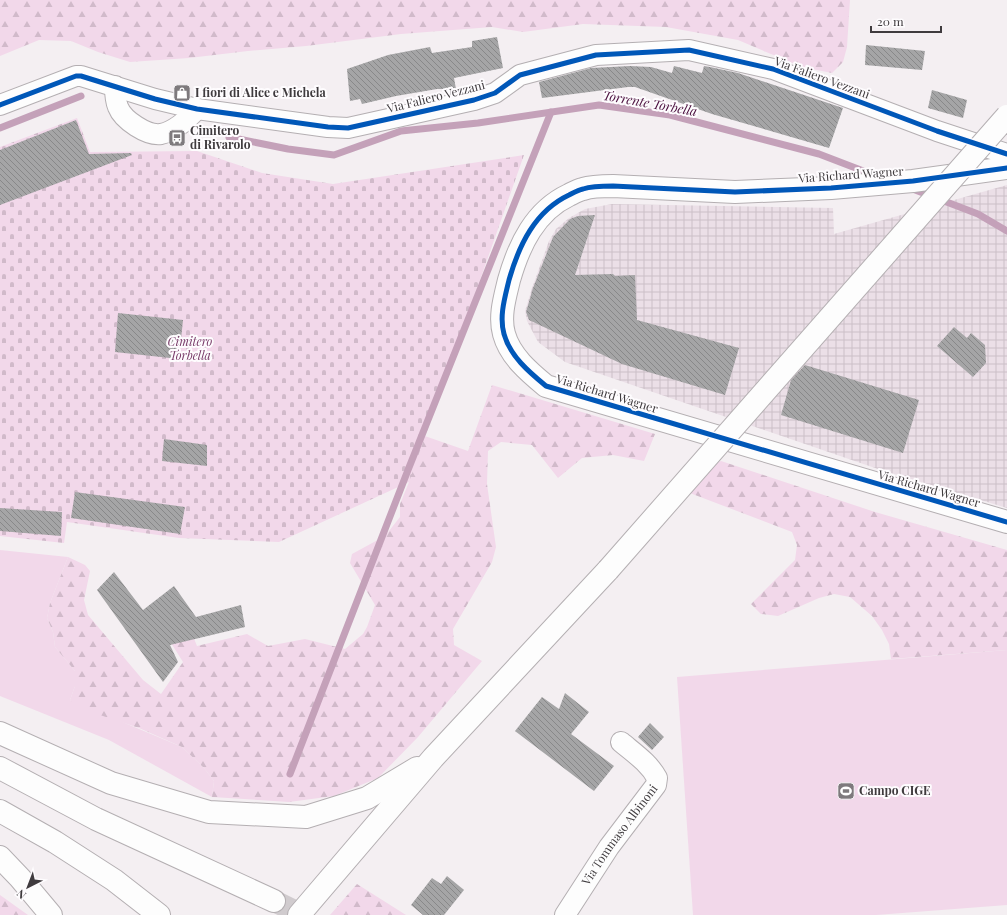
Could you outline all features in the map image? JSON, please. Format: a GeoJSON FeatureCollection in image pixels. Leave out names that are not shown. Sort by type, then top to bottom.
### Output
{"type":"FeatureCollection","features":[{"type":"Feature","properties":{"kind":"main road"},"geometry":{"type":"LineString","coordinates":[[298,915],[433,758],[608,570],[1007,116]]}},
{"type":"Feature","properties":{"kind":"main road","name":"Via Richard Wagner"},"geometry":{"type":"LineString","coordinates":[[1007,168],[913,181],[831,188],[735,192],[613,186],[598,186],[582,189],[561,199],[544,211],[530,229],[511,273],[504,299],[502,316],[504,334],[514,354],[529,372],[546,386],[1007,522]]}},
{"type":"Feature","properties":{"kind":"main road"},"geometry":{"type":"LineString","coordinates":[[0,733],[111,783],[209,812],[306,817],[367,798],[433,758]]}},
{"type":"Feature","properties":{"kind":"main road"},"geometry":{"type":"LineString","coordinates":[[0,768],[96,819],[274,901]]}},
{"type":"Feature","properties":{"kind":"main road"},"geometry":{"type":"LineString","coordinates":[[0,811],[55,842],[114,880],[159,915]]}},
{"type":"Feature","properties":{"kind":"main road"},"geometry":{"type":"LineString","coordinates":[[0,857],[51,915]]}},
{"type":"Feature","properties":{"kind":"street","name":"Via Faliero Vezzani"},"geometry":{"type":"LineString","coordinates":[[0,105],[76,76],[86,77],[155,99],[197,109],[328,127],[348,128],[474,100],[494,93],[520,75],[596,56],[689,50],[773,69],[937,132],[1007,154]]}},
{"type":"Feature","properties":{"kind":"street"},"geometry":{"type":"LineString","coordinates":[[116,86],[115,97],[120,112],[135,125],[150,132],[162,134],[169,131],[187,119],[197,109]]}},
{"type":"Feature","properties":{"kind":"street","name":"Via Tommaso Albinoni"},"geometry":{"type":"LineString","coordinates":[[565,915],[609,847],[656,785],[657,778],[654,772],[647,764],[621,742]]}},
{"type":"Feature","properties":{"kind":"shaded area"},"geometry":{"type":"Polygon","coordinates":[[[1007,185],[1007,508],[878,469],[565,362],[538,342],[527,321],[525,311],[549,241],[556,229],[569,218],[585,209],[612,204],[833,208],[834,234],[1007,185]]]}},
{"type":"Feature","properties":{"kind":"green space"},"geometry":{"type":"Polygon","coordinates":[[[0,0],[850,0],[847,47],[843,62],[832,73],[802,67],[738,40],[666,27],[583,24],[523,32],[492,27],[401,34],[306,46],[189,58],[130,62],[98,52],[71,41],[39,40],[0,56],[0,0]]]}},
{"type":"Feature","properties":{"kind":"green space","name":"Cimitero Torbella"},"geometry":{"type":"Polygon","coordinates":[[[77,118],[90,152],[197,151],[262,173],[333,184],[524,155],[409,482],[279,542],[179,538],[67,522],[64,543],[0,536],[0,147],[77,118]]]}},
{"type":"Feature","properties":{"kind":"green space"},"geometry":{"type":"Polygon","coordinates":[[[492,385],[655,434],[644,461],[613,455],[582,458],[558,478],[532,445],[501,442],[488,451],[487,484],[496,547],[492,562],[453,629],[454,645],[482,661],[418,737],[378,778],[334,796],[289,802],[212,797],[214,781],[204,768],[182,747],[139,728],[82,709],[70,700],[75,686],[75,671],[55,647],[53,632],[47,618],[50,603],[68,557],[85,565],[90,571],[84,600],[88,615],[143,680],[161,694],[183,662],[166,635],[191,631],[197,646],[247,634],[268,646],[305,639],[345,649],[363,634],[375,605],[350,563],[352,554],[385,536],[400,517],[400,504],[409,482],[419,434],[468,451],[492,385]]]}},
{"type":"Feature","properties":{"kind":"green space"},"geometry":{"type":"Polygon","coordinates":[[[721,461],[875,512],[1007,550],[1007,650],[891,659],[889,644],[882,630],[872,616],[850,597],[834,594],[819,598],[778,616],[761,614],[751,604],[795,560],[797,545],[792,532],[682,490],[704,469],[721,461]]]}},
{"type":"Feature","properties":{"kind":"green space"},"geometry":{"type":"Polygon","coordinates":[[[0,550],[68,557],[50,603],[47,618],[53,632],[55,647],[75,671],[75,686],[70,700],[182,747],[204,768],[214,781],[212,797],[109,740],[0,696],[0,550]]]}},
{"type":"Feature","properties":{"kind":"green space","name":"Campo CIGE"},"geometry":{"type":"Polygon","coordinates":[[[1007,650],[1007,905],[876,915],[693,915],[677,677],[1007,650]]]}},
{"type":"Feature","properties":{"kind":"green space"},"geometry":{"type":"Polygon","coordinates":[[[357,884],[406,915],[330,915],[357,884]]]}},
{"type":"Feature","properties":{"kind":"green space"},"geometry":{"type":"Polygon","coordinates":[[[0,895],[28,915],[0,915],[0,895]]]}},
{"type":"Feature","properties":{"kind":"building"},"geometry":{"type":"Polygon","coordinates":[[[497,37],[503,68],[454,78],[456,89],[437,89],[362,104],[360,99],[350,101],[347,69],[388,55],[430,47],[432,53],[472,47],[472,41],[497,37]]]}},
{"type":"Feature","properties":{"kind":"building"},"geometry":{"type":"Polygon","coordinates":[[[866,45],[925,51],[922,70],[865,65],[866,45]]]}},
{"type":"Feature","properties":{"kind":"building"},"geometry":{"type":"Polygon","coordinates":[[[630,66],[651,67],[672,73],[674,66],[702,73],[704,66],[710,67],[738,73],[843,108],[829,148],[712,114],[635,87],[542,98],[539,82],[591,68],[630,66]]]}},
{"type":"Feature","properties":{"kind":"building"},"geometry":{"type":"Polygon","coordinates":[[[932,90],[967,100],[963,118],[928,108],[932,90]]]}},
{"type":"Feature","properties":{"kind":"building"},"geometry":{"type":"Polygon","coordinates":[[[76,120],[89,154],[131,153],[132,155],[0,205],[0,150],[76,120]]]}},
{"type":"Feature","properties":{"kind":"building"},"geometry":{"type":"Polygon","coordinates":[[[595,215],[575,275],[635,275],[637,320],[739,348],[725,395],[622,364],[529,320],[526,312],[533,288],[553,237],[570,219],[578,216],[595,215]]]}},
{"type":"Feature","properties":{"kind":"building"},"geometry":{"type":"Polygon","coordinates":[[[118,313],[183,320],[179,359],[115,352],[118,313]]]}},
{"type":"Feature","properties":{"kind":"building"},"geometry":{"type":"Polygon","coordinates":[[[954,327],[967,338],[971,333],[985,345],[986,363],[973,377],[937,346],[954,327]]]}},
{"type":"Feature","properties":{"kind":"building"},"geometry":{"type":"Polygon","coordinates":[[[805,365],[919,400],[903,453],[781,415],[791,380],[805,365]]]}},
{"type":"Feature","properties":{"kind":"building"},"geometry":{"type":"Polygon","coordinates":[[[164,439],[207,445],[207,466],[162,461],[164,439]]]}},
{"type":"Feature","properties":{"kind":"building"},"geometry":{"type":"Polygon","coordinates":[[[75,492],[185,507],[180,534],[71,518],[75,492]]]}},
{"type":"Feature","properties":{"kind":"building"},"geometry":{"type":"Polygon","coordinates":[[[0,508],[62,512],[61,536],[0,531],[0,508]]]}},
{"type":"Feature","properties":{"kind":"building"},"geometry":{"type":"Polygon","coordinates":[[[114,572],[143,610],[174,586],[196,617],[241,605],[245,627],[170,645],[178,662],[163,682],[97,590],[114,572]]]}},
{"type":"Feature","properties":{"kind":"building"},"geometry":{"type":"Polygon","coordinates":[[[565,693],[589,712],[571,734],[614,766],[594,791],[515,731],[542,697],[559,709],[565,693]]]}},
{"type":"Feature","properties":{"kind":"building"},"geometry":{"type":"Polygon","coordinates":[[[650,723],[664,737],[652,750],[638,737],[650,723]]]}},
{"type":"Feature","properties":{"kind":"building"},"geometry":{"type":"Polygon","coordinates":[[[447,876],[464,890],[444,915],[423,915],[411,905],[432,878],[441,884],[447,876]]]}},
{"type":"Feature","properties":{"kind":"waterway","name":"Torrente Torbella"},"geometry":{"type":"LineString","coordinates":[[0,128],[81,96]]}},
{"type":"Feature","properties":{"kind":"waterway","name":"Torrente Torbella"},"geometry":{"type":"LineString","coordinates":[[229,137],[288,149],[334,155],[401,131],[478,123],[599,105],[670,115],[819,154],[879,177]]}},
{"type":"Feature","properties":{"kind":"waterway"},"geometry":{"type":"LineString","coordinates":[[290,774],[408,470],[551,112]]}},
{"type":"Feature","properties":{"kind":"waterway","name":"Torrente Torbella"},"geometry":{"type":"LineString","coordinates":[[910,188],[978,214],[1007,231]]}},
{"type":"Feature","properties":{"kind":"tunnel"},"geometry":{"type":"LineString","coordinates":[[274,901],[303,915]]}},
{"type":"Feature","properties":{"kind":"cycle path"},"geometry":{"type":"LineString","coordinates":[[0,105],[76,76],[81,76],[155,99],[197,109],[328,127],[348,128],[474,100],[495,93],[520,75],[596,55],[689,50],[773,69],[937,131],[1007,154]]}},
{"type":"Feature","properties":{"kind":"cycle path"},"geometry":{"type":"LineString","coordinates":[[1007,168],[913,181],[831,188],[735,192],[613,186],[581,189],[557,202],[547,210],[530,230],[523,242],[513,267],[503,307],[502,320],[504,334],[515,356],[546,386],[1007,522]]}},
{"type":"Feature","properties":{"kind":"place","name":"I fiori di Alice e Michela"},"geometry":{"type":"Point","coordinates":[182,93]}},
{"type":"Feature","properties":{"kind":"place","name":"Cimitero di Rivarolo"},"geometry":{"type":"Point","coordinates":[177,138]}},
{"type":"Feature","properties":{"kind":"place","name":"Campo CIGE"},"geometry":{"type":"Point","coordinates":[846,791]}}]}
